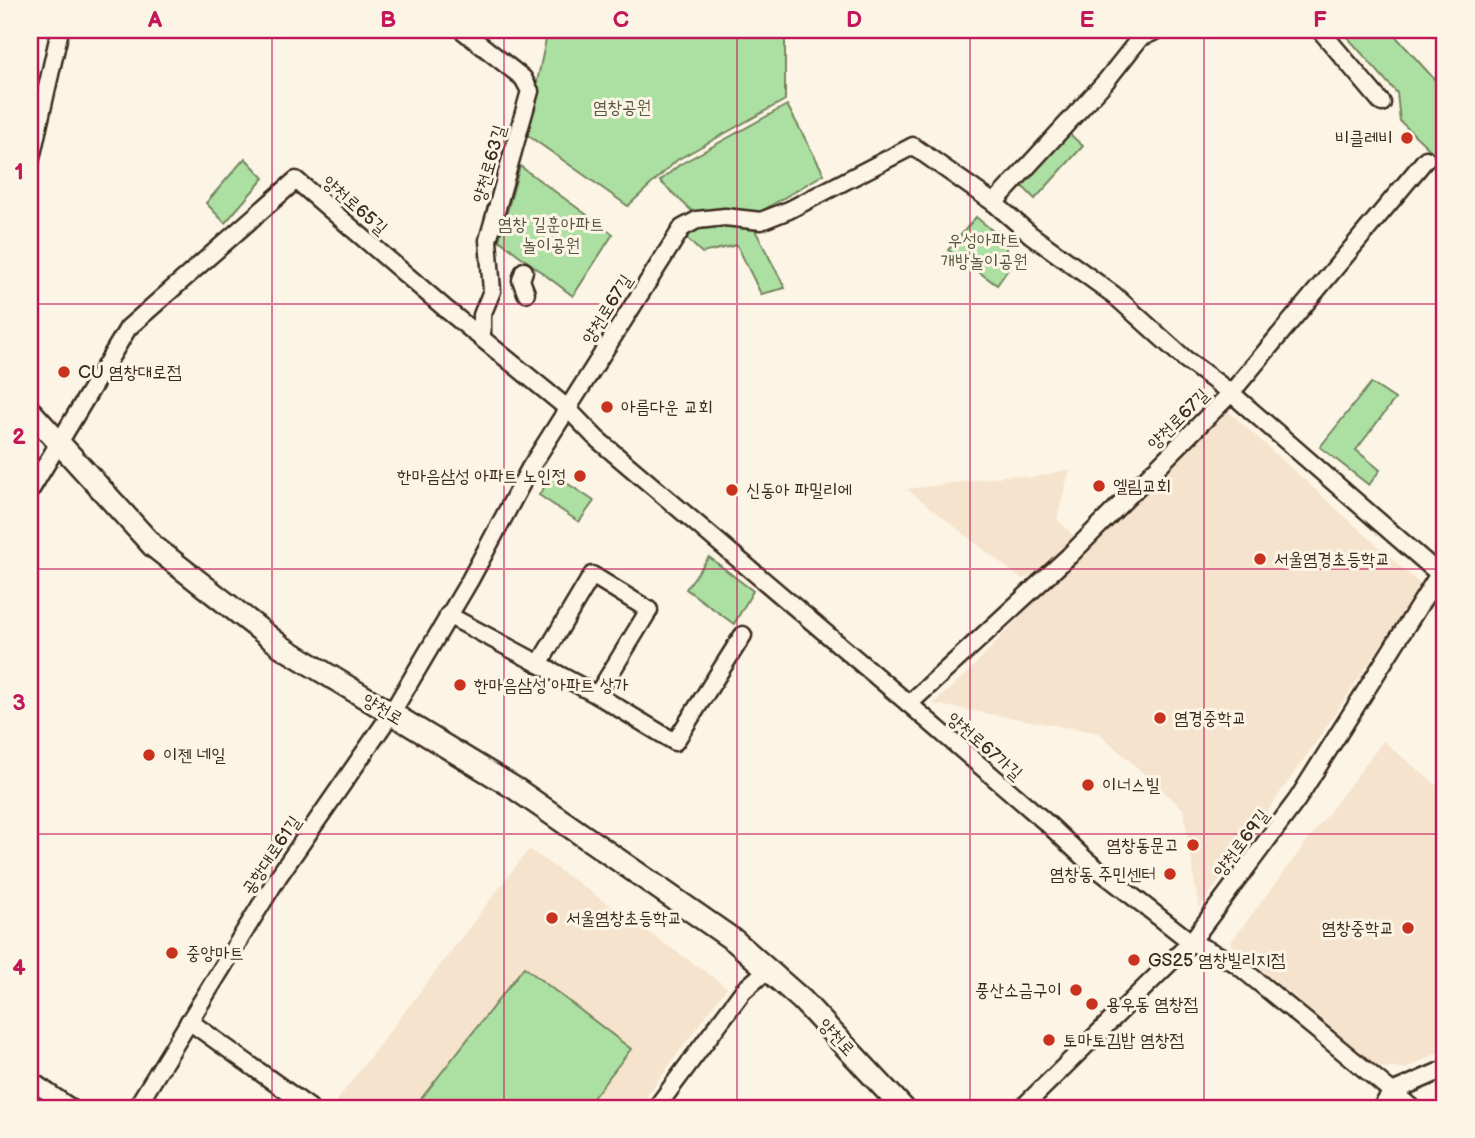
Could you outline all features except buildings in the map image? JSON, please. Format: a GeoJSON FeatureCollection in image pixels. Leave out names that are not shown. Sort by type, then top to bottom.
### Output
{"type":"FeatureCollection","features":[{"type":"Feature","properties":{"kind":"main road","name":"양천로"},"geometry":{"type":"LineString","coordinates":[[30,411],[153,546],[282,647],[516,789],[735,941],[802,1000],[903,1108]]}},
{"type":"Feature","properties":{"kind":"street"},"geometry":{"type":"LineString","coordinates":[[30,163],[60,30]]}},
{"type":"Feature","properties":{"kind":"street","name":"양천로63길"},"geometry":{"type":"LineString","coordinates":[[462,30],[523,78],[530,91],[488,240],[492,291],[482,315],[482,338]]}},
{"type":"Feature","properties":{"kind":"street"},"geometry":{"type":"LineString","coordinates":[[994,203],[1106,81],[1140,38],[1158,30]]}},
{"type":"Feature","properties":{"kind":"street"},"geometry":{"type":"LineString","coordinates":[[1320,30],[1382,103]]}},
{"type":"Feature","properties":{"kind":"street","name":"양천로67길"},"geometry":{"type":"LineString","coordinates":[[391,715],[470,580],[530,468],[682,228],[697,220],[741,217],[761,220],[789,210],[913,146],[994,203],[1031,235],[1114,295],[1185,359],[1231,393],[1443,573]]}},
{"type":"Feature","properties":{"kind":"street","name":"양천로67길"},"geometry":{"type":"LineString","coordinates":[[909,704],[1069,556],[1231,393],[1426,159]]}},
{"type":"Feature","properties":{"kind":"street","name":"양천로65길"},"geometry":{"type":"LineString","coordinates":[[59,444],[128,328],[296,180],[568,408]]}},
{"type":"Feature","properties":{"kind":"street"},"geometry":{"type":"LineString","coordinates":[[524,271],[522,280],[526,293]]}},
{"type":"Feature","properties":{"kind":"street","name":"양천로67가길"},"geometry":{"type":"LineString","coordinates":[[568,408],[597,439],[909,704],[1086,860],[1191,942],[1235,963],[1412,1108]]}},
{"type":"Feature","properties":{"kind":"street"},"geometry":{"type":"LineString","coordinates":[[30,491],[59,444]]}},
{"type":"Feature","properties":{"kind":"street","name":"양천로69길"},"geometry":{"type":"LineString","coordinates":[[1022,1108],[1191,942],[1297,800],[1443,573]]}},
{"type":"Feature","properties":{"kind":"street"},"geometry":{"type":"LineString","coordinates":[[539,664],[592,575],[649,610],[597,695]]}},
{"type":"Feature","properties":{"kind":"street"},"geometry":{"type":"LineString","coordinates":[[448,615],[597,695],[675,742],[743,635]]}},
{"type":"Feature","properties":{"kind":"street","name":"공항대로61길"},"geometry":{"type":"LineString","coordinates":[[136,1108],[278,877],[391,715]]}},
{"type":"Feature","properties":{"kind":"street"},"geometry":{"type":"LineString","coordinates":[[656,1108],[743,991],[767,970]]}},
{"type":"Feature","properties":{"kind":"street"},"geometry":{"type":"LineString","coordinates":[[190,1020],[310,1108]]}},
{"type":"Feature","properties":{"kind":"street"},"geometry":{"type":"LineString","coordinates":[[1381,1108],[1392,1092],[1445,1069]]}},
{"type":"Feature","properties":{"kind":"street"},"geometry":{"type":"LineString","coordinates":[[30,1080],[71,1108]]}},
{"type":"Feature","properties":{"kind":"shaded area"},"geometry":{"type":"Polygon","coordinates":[[[1226,409],[1421,585],[1323,732],[1199,909],[1183,809],[1099,733],[933,704],[971,669],[1098,533],[1226,409]]]}},
{"type":"Feature","properties":{"kind":"shaded area"},"geometry":{"type":"Polygon","coordinates":[[[1070,469],[1057,519],[1077,539],[1042,574],[1021,579],[907,489],[1012,475],[1031,478],[1070,469]]]}},
{"type":"Feature","properties":{"kind":"shaded area"},"geometry":{"type":"Polygon","coordinates":[[[1383,741],[1445,792],[1445,1049],[1406,1069],[1378,1067],[1230,943],[1383,741]]]}},
{"type":"Feature","properties":{"kind":"shaded area","name":"서울염창초등학교"},"geometry":{"type":"Polygon","coordinates":[[[529,849],[727,987],[638,1108],[331,1108],[529,849]]]}},
{"type":"Feature","properties":{"kind":"green space","name":"염창공원"},"geometry":{"type":"Polygon","coordinates":[[[548,30],[785,30],[785,100],[677,160],[628,206],[526,134],[548,30]]]}},
{"type":"Feature","properties":{"kind":"green space"},"geometry":{"type":"Polygon","coordinates":[[[1341,30],[1390,30],[1445,91],[1445,164],[1400,121],[1397,93],[1341,30]]]}},
{"type":"Feature","properties":{"kind":"green space"},"geometry":{"type":"Polygon","coordinates":[[[787,105],[824,174],[758,213],[695,214],[660,181],[679,165],[787,105]]]}},
{"type":"Feature","properties":{"kind":"green space"},"geometry":{"type":"Polygon","coordinates":[[[1064,129],[1083,146],[1035,199],[1017,181],[1064,129]]]}},
{"type":"Feature","properties":{"kind":"green space"},"geometry":{"type":"Polygon","coordinates":[[[245,158],[264,178],[225,223],[206,203],[245,158]]]}},
{"type":"Feature","properties":{"kind":"green space","name":"염창 길훈아파트 놀이공원"},"geometry":{"type":"Polygon","coordinates":[[[520,166],[613,234],[573,296],[499,240],[520,166]]]}},
{"type":"Feature","properties":{"kind":"green space","name":"우성아파트 개방놀이공원"},"geometry":{"type":"Polygon","coordinates":[[[976,217],[1005,241],[1009,268],[997,285],[948,250],[976,217]]]}},
{"type":"Feature","properties":{"kind":"green space"},"geometry":{"type":"Polygon","coordinates":[[[726,221],[754,228],[785,288],[761,294],[737,245],[702,253],[682,234],[697,225],[726,221]]]}},
{"type":"Feature","properties":{"kind":"green space"},"geometry":{"type":"Polygon","coordinates":[[[1371,383],[1395,399],[1356,450],[1380,470],[1369,485],[1320,447],[1371,383]]]}},
{"type":"Feature","properties":{"kind":"green space"},"geometry":{"type":"Polygon","coordinates":[[[553,474],[594,501],[579,522],[539,495],[553,474]]]}},
{"type":"Feature","properties":{"kind":"green space"},"geometry":{"type":"Polygon","coordinates":[[[709,557],[753,591],[734,624],[686,589],[709,557]]]}},
{"type":"Feature","properties":{"kind":"green space"},"geometry":{"type":"Polygon","coordinates":[[[524,967],[631,1049],[585,1108],[414,1108],[524,967]]]}},
{"type":"Feature","properties":{"kind":"place","name":"비클레비"},"geometry":{"type":"Point","coordinates":[1407,138]}},
{"type":"Feature","properties":{"kind":"place","name":"CU 염창대로점"},"geometry":{"type":"Point","coordinates":[64,372]}},
{"type":"Feature","properties":{"kind":"place","name":"아름다운 교회"},"geometry":{"type":"Point","coordinates":[607,407]}},
{"type":"Feature","properties":{"kind":"place","name":"한마음삼성 아파트 노인정"},"geometry":{"type":"Point","coordinates":[580,476]}},
{"type":"Feature","properties":{"kind":"place","name":"엘림교회"},"geometry":{"type":"Point","coordinates":[1099,486]}},
{"type":"Feature","properties":{"kind":"place","name":"신동아 파밀리에"},"geometry":{"type":"Point","coordinates":[732,490]}},
{"type":"Feature","properties":{"kind":"place","name":"서울염경초등학교"},"geometry":{"type":"Point","coordinates":[1260,559]}},
{"type":"Feature","properties":{"kind":"place","name":"한마음삼성 아파트 상가"},"geometry":{"type":"Point","coordinates":[460,685]}},
{"type":"Feature","properties":{"kind":"place","name":"염경중학교"},"geometry":{"type":"Point","coordinates":[1160,718]}},
{"type":"Feature","properties":{"kind":"place","name":"이젠 네일"},"geometry":{"type":"Point","coordinates":[149,755]}},
{"type":"Feature","properties":{"kind":"place","name":"이너스빌"},"geometry":{"type":"Point","coordinates":[1088,785]}},
{"type":"Feature","properties":{"kind":"place","name":"염창동문고"},"geometry":{"type":"Point","coordinates":[1193,845]}},
{"type":"Feature","properties":{"kind":"place","name":"염창동 주민센터"},"geometry":{"type":"Point","coordinates":[1170,874]}},
{"type":"Feature","properties":{"kind":"place","name":"서울염창초등학교"},"geometry":{"type":"Point","coordinates":[552,918]}},
{"type":"Feature","properties":{"kind":"place","name":"염창중학교"},"geometry":{"type":"Point","coordinates":[1408,928]}},
{"type":"Feature","properties":{"kind":"place","name":"중앙마트"},"geometry":{"type":"Point","coordinates":[172,953]}},
{"type":"Feature","properties":{"kind":"place","name":"GS25 염창빌리지점"},"geometry":{"type":"Point","coordinates":[1134,960]}},
{"type":"Feature","properties":{"kind":"place","name":"풍산소금구이"},"geometry":{"type":"Point","coordinates":[1076,990]}},
{"type":"Feature","properties":{"kind":"place","name":"용우동 염창점"},"geometry":{"type":"Point","coordinates":[1092,1004]}},
{"type":"Feature","properties":{"kind":"place","name":"토마토김밥 염창점"},"geometry":{"type":"Point","coordinates":[1049,1040]}}]}
